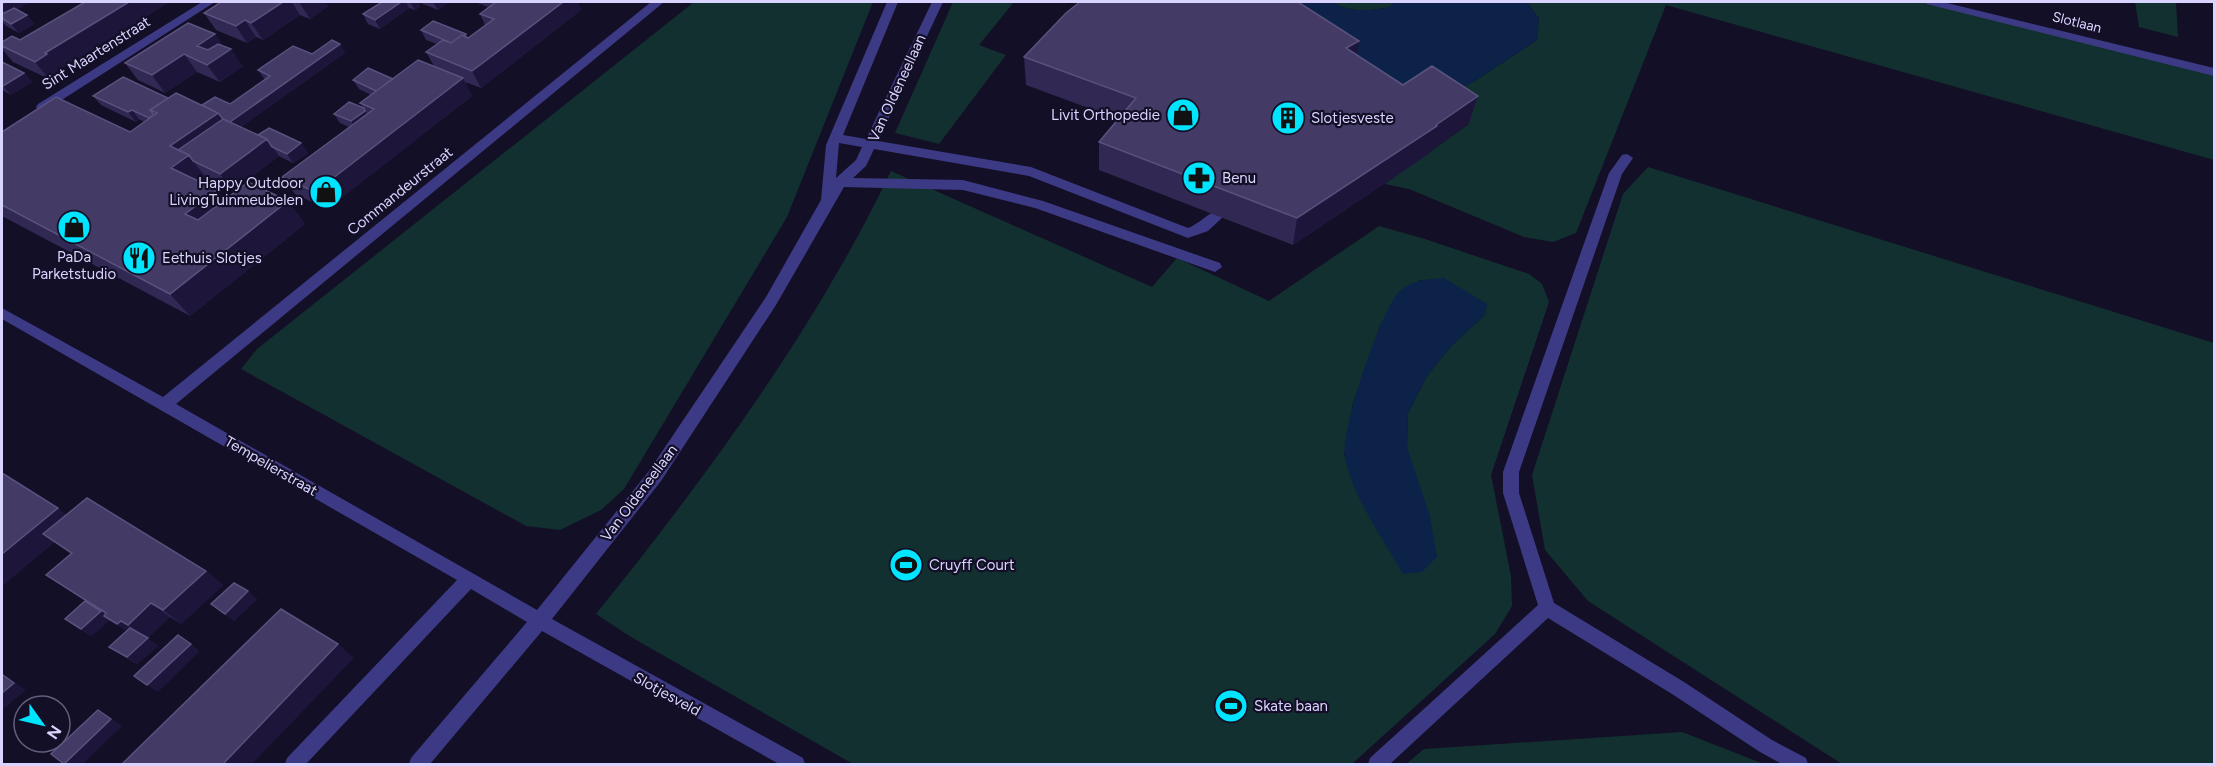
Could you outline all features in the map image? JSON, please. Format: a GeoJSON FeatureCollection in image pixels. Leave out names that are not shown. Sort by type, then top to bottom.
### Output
{"type":"FeatureCollection","features":[{"type":"Feature","properties":{"kind":"street","name":"Sint Maartenstraat"},"geometry":{"type":"LineString","coordinates":[[31,114],[209,2]]}},
{"type":"Feature","properties":{"kind":"street","name":"Commandeurstraat"},"geometry":{"type":"LineString","coordinates":[[164,405],[658,2]]}},
{"type":"Feature","properties":{"kind":"street","name":"Van Oldeneellaan"},"geometry":{"type":"LineString","coordinates":[[828,200],[832,145],[892,2]]}},
{"type":"Feature","properties":{"kind":"street","name":"Van Oldeneellaan"},"geometry":{"type":"LineString","coordinates":[[418,765],[540,620],[655,476],[771,301],[828,200],[840,182],[861,163],[938,2]]}},
{"type":"Feature","properties":{"kind":"street","name":"Slotlaan"},"geometry":{"type":"LineString","coordinates":[[1931,2],[2214,72]]}},
{"type":"Feature","properties":{"kind":"street"},"geometry":{"type":"LineString","coordinates":[[836,138],[1031,172],[1188,233],[1203,228],[1217,216]]}},
{"type":"Feature","properties":{"kind":"street"},"geometry":{"type":"LineString","coordinates":[[1627,158],[1616,173],[1511,472],[1511,493],[1547,608],[1799,765]]}},
{"type":"Feature","properties":{"kind":"street"},"geometry":{"type":"LineString","coordinates":[[840,182],[963,185],[1038,204],[1215,267]]}},
{"type":"Feature","properties":{"kind":"street","name":"Tempelierstraat"},"geometry":{"type":"LineString","coordinates":[[2,313],[540,620]]}},
{"type":"Feature","properties":{"kind":"street"},"geometry":{"type":"LineString","coordinates":[[294,765],[469,579]]}},
{"type":"Feature","properties":{"kind":"street"},"geometry":{"type":"LineString","coordinates":[[1377,765],[1547,608]]}},
{"type":"Feature","properties":{"kind":"street","name":"Slotjesveld"},"geometry":{"type":"LineString","coordinates":[[540,620],[603,658],[796,765]]}},
{"type":"Feature","properties":{"kind":"green space"},"geometry":{"type":"Polygon","coordinates":[[[694,2],[873,2],[787,217],[624,489],[601,510],[560,530],[526,526],[241,369],[257,349],[694,2]]]}},
{"type":"Feature","properties":{"kind":"green space"},"geometry":{"type":"Polygon","coordinates":[[[953,2],[1014,2],[979,45],[1006,55],[939,144],[895,133],[953,2]]]}},
{"type":"Feature","properties":{"kind":"green space"},"geometry":{"type":"Polygon","coordinates":[[[1331,2],[1394,2],[1390,7],[1360,10],[1331,2]]]}},
{"type":"Feature","properties":{"kind":"green space"},"geometry":{"type":"Polygon","coordinates":[[[1527,2],[1926,2],[2214,73],[2214,160],[1666,5],[1576,233],[1553,242],[1524,237],[1409,189],[1385,184],[1469,124],[1450,94],[1473,82],[1537,40],[1539,19],[1527,2]]]}},
{"type":"Feature","properties":{"kind":"green space"},"geometry":{"type":"Polygon","coordinates":[[[2135,2],[2176,2],[2178,37],[2139,27],[2135,2]]]}},
{"type":"Feature","properties":{"kind":"green space"},"geometry":{"type":"Polygon","coordinates":[[[1648,167],[2214,343],[2214,764],[1842,764],[1588,601],[1545,550],[1532,475],[1623,194],[1648,167]]]}},
{"type":"Feature","properties":{"kind":"green space"},"geometry":{"type":"Polygon","coordinates":[[[891,171],[1152,287],[1177,258],[1269,301],[1379,226],[1529,274],[1542,284],[1549,302],[1491,475],[1511,576],[1512,606],[1495,634],[1352,764],[853,764],[631,637],[596,614],[678,510],[756,401],[829,287],[891,171]],[[1421,280],[1400,291],[1380,326],[1353,403],[1344,456],[1407,447],[1408,413],[1427,376],[1451,346],[1485,315],[1421,280]]]}},
{"type":"Feature","properties":{"kind":"green space"},"geometry":{"type":"Polygon","coordinates":[[[1682,732],[1764,764],[1406,764],[1424,749],[1682,732]]]}},
{"type":"Feature","properties":{"kind":"water"},"geometry":{"type":"Polygon","coordinates":[[[1253,2],[1331,2],[1360,10],[1390,7],[1394,2],[1527,2],[1539,19],[1537,40],[1449,95],[1396,113],[1253,2]]]}},
{"type":"Feature","properties":{"kind":"water"},"geometry":{"type":"Polygon","coordinates":[[[1444,278],[1487,304],[1485,315],[1451,346],[1427,376],[1408,413],[1407,447],[1430,516],[1437,557],[1422,572],[1403,574],[1355,489],[1345,459],[1345,445],[1348,424],[1363,372],[1383,320],[1393,301],[1401,290],[1411,284],[1444,278]]]}},
{"type":"Feature","properties":{"kind":"building"},"geometry":{"type":"Polygon","coordinates":[[[85,2],[129,2],[45,53],[47,54],[35,62],[2,46],[2,42],[12,36],[20,40],[85,2]]]}},
{"type":"Feature","properties":{"kind":"building"},"geometry":{"type":"Polygon","coordinates":[[[221,2],[283,2],[251,23],[245,20],[236,26],[204,13],[221,2]]]}},
{"type":"Feature","properties":{"kind":"building"},"geometry":{"type":"Polygon","coordinates":[[[382,2],[401,2],[375,20],[363,14],[382,2]]]}},
{"type":"Feature","properties":{"kind":"building"},"geometry":{"type":"Polygon","coordinates":[[[496,2],[563,2],[472,71],[426,52],[443,40],[451,43],[462,35],[468,38],[494,19],[480,14],[496,2]]]}},
{"type":"Feature","properties":{"kind":"building","name":"Slotjesveste"},"geometry":{"type":"Polygon","coordinates":[[[1080,2],[1298,2],[1359,41],[1346,48],[1403,85],[1432,66],[1478,96],[1437,126],[1297,218],[1099,142],[1136,98],[1024,57],[1066,13],[1080,2]]]}},
{"type":"Feature","properties":{"kind":"building"},"geometry":{"type":"Polygon","coordinates":[[[14,8],[27,15],[11,24],[2,18],[2,14],[14,8]]]}},
{"type":"Feature","properties":{"kind":"building"},"geometry":{"type":"Polygon","coordinates":[[[433,21],[466,34],[451,43],[421,30],[433,21]]]}},
{"type":"Feature","properties":{"kind":"building"},"geometry":{"type":"Polygon","coordinates":[[[188,23],[215,34],[197,46],[208,50],[218,44],[231,49],[207,65],[184,54],[152,75],[125,63],[188,23]]]}},
{"type":"Feature","properties":{"kind":"building"},"geometry":{"type":"Polygon","coordinates":[[[332,40],[340,44],[230,122],[202,105],[215,97],[230,104],[270,76],[258,70],[293,46],[312,54],[332,40]]]}},
{"type":"Feature","properties":{"kind":"building"},"geometry":{"type":"Polygon","coordinates":[[[418,60],[463,78],[315,192],[282,177],[374,109],[360,103],[418,60]]]}},
{"type":"Feature","properties":{"kind":"building"},"geometry":{"type":"Polygon","coordinates":[[[2,62],[24,73],[2,86],[2,62]]]}},
{"type":"Feature","properties":{"kind":"building"},"geometry":{"type":"Polygon","coordinates":[[[368,68],[393,79],[376,91],[353,80],[368,68]]]}},
{"type":"Feature","properties":{"kind":"building"},"geometry":{"type":"Polygon","coordinates":[[[123,77],[168,98],[150,110],[154,115],[149,118],[132,110],[128,112],[93,96],[123,77]]]}},
{"type":"Feature","properties":{"kind":"building"},"geometry":{"type":"Polygon","coordinates":[[[176,93],[218,113],[170,146],[189,155],[171,168],[217,190],[185,214],[198,220],[248,182],[288,201],[170,294],[2,205],[2,132],[56,97],[130,132],[157,113],[150,110],[176,93]]]}},
{"type":"Feature","properties":{"kind":"building"},"geometry":{"type":"Polygon","coordinates":[[[349,102],[364,108],[365,111],[351,121],[334,114],[349,102]]]}},
{"type":"Feature","properties":{"kind":"building"},"geometry":{"type":"Polygon","coordinates":[[[223,119],[267,139],[220,174],[193,161],[189,155],[178,150],[223,119]]]}},
{"type":"Feature","properties":{"kind":"building"},"geometry":{"type":"Polygon","coordinates":[[[269,128],[301,143],[287,154],[272,147],[267,139],[258,135],[269,128]]]}},
{"type":"Feature","properties":{"kind":"building"},"geometry":{"type":"Polygon","coordinates":[[[2,473],[58,508],[2,554],[2,473]]]}},
{"type":"Feature","properties":{"kind":"building"},"geometry":{"type":"Polygon","coordinates":[[[87,498],[206,571],[163,610],[151,603],[128,625],[121,621],[117,624],[104,616],[106,613],[46,575],[72,553],[43,534],[87,498]]]}},
{"type":"Feature","properties":{"kind":"building"},"geometry":{"type":"Polygon","coordinates":[[[234,583],[248,591],[225,614],[211,604],[234,583]]]}},
{"type":"Feature","properties":{"kind":"building"},"geometry":{"type":"Polygon","coordinates":[[[85,601],[101,611],[81,629],[65,619],[85,601]]]}},
{"type":"Feature","properties":{"kind":"building"},"geometry":{"type":"Polygon","coordinates":[[[281,609],[338,644],[222,765],[121,765],[281,609]]]}},
{"type":"Feature","properties":{"kind":"building"},"geometry":{"type":"Polygon","coordinates":[[[130,628],[148,638],[127,657],[109,647],[130,628]]]}},
{"type":"Feature","properties":{"kind":"building"},"geometry":{"type":"Polygon","coordinates":[[[178,635],[191,644],[147,685],[134,676],[178,635]]]}},
{"type":"Feature","properties":{"kind":"building"},"geometry":{"type":"Polygon","coordinates":[[[2,676],[14,683],[2,693],[2,676]]]}},
{"type":"Feature","properties":{"kind":"building"},"geometry":{"type":"Polygon","coordinates":[[[98,710],[111,719],[64,764],[51,754],[72,754],[72,734],[98,710]]]}},
{"type":"Feature","properties":{"kind":"place","name":"Livit Orthopedie"},"geometry":{"type":"Point","coordinates":[1183,115]}},
{"type":"Feature","properties":{"kind":"place","name":"Slotjesveste"},"geometry":{"type":"Point","coordinates":[1288,118]}},
{"type":"Feature","properties":{"kind":"place","name":"Benu"},"geometry":{"type":"Point","coordinates":[1199,178]}},
{"type":"Feature","properties":{"kind":"place","name":"Happy Outdoor LivingTuinmeubelen"},"geometry":{"type":"Point","coordinates":[326,192]}},
{"type":"Feature","properties":{"kind":"place","name":"PaDa Parketstudio"},"geometry":{"type":"Point","coordinates":[74,227]}},
{"type":"Feature","properties":{"kind":"place","name":"Eethuis Slotjes"},"geometry":{"type":"Point","coordinates":[139,258]}},
{"type":"Feature","properties":{"kind":"place","name":"Cruyff Court"},"geometry":{"type":"Point","coordinates":[906,565]}},
{"type":"Feature","properties":{"kind":"place","name":"Skate baan"},"geometry":{"type":"Point","coordinates":[1231,706]}}]}
